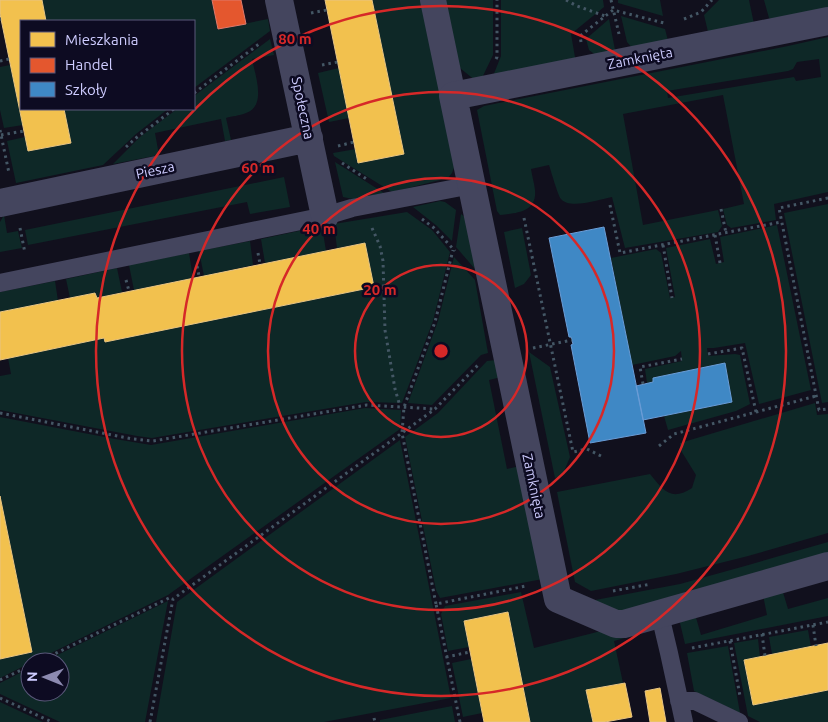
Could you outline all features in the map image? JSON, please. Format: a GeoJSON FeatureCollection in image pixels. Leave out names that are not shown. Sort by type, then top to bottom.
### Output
{"type":"FeatureCollection","features":[{"type":"Feature","properties":{"kind":"street","name":"Zamknięta"},"geometry":{"type":"LineString","coordinates":[[433,0],[558,599],[616,624],[624,624],[828,566]]}},
{"type":"Feature","properties":{"kind":"street","name":"Społeczna"},"geometry":{"type":"LineString","coordinates":[[282,12],[325,216]]}},
{"type":"Feature","properties":{"kind":"street","name":"Zamknięta"},"geometry":{"type":"LineString","coordinates":[[453,96],[828,21]]}},
{"type":"Feature","properties":{"kind":"street","name":"Piesza"},"geometry":{"type":"LineString","coordinates":[[0,203],[310,138]]}},
{"type":"Feature","properties":{"kind":"lane"},"geometry":{"type":"LineString","coordinates":[[0,282],[325,216],[352,208],[472,185]]}},
{"type":"Feature","properties":{"kind":"lane"},"geometry":{"type":"LineString","coordinates":[[660,615],[684,722]]}},
{"type":"Feature","properties":{"kind":"lane"},"geometry":{"type":"LineString","coordinates":[[679,701],[695,701],[739,722]]}},
{"type":"Feature","properties":{"kind":"path"},"geometry":{"type":"LineString","coordinates":[[481,90],[497,57],[497,0]]}},
{"type":"Feature","properties":{"kind":"path"},"geometry":{"type":"LineString","coordinates":[[566,0],[605,16]]}},
{"type":"Feature","properties":{"kind":"path"},"geometry":{"type":"LineString","coordinates":[[683,19],[701,12],[712,0]]}},
{"type":"Feature","properties":{"kind":"path"},"geometry":{"type":"LineString","coordinates":[[195,92],[282,12],[300,15],[327,10]]}},
{"type":"Feature","properties":{"kind":"path"},"geometry":{"type":"LineString","coordinates":[[585,70],[580,36],[613,10],[665,24]]}},
{"type":"Feature","properties":{"kind":"path"},"geometry":{"type":"LineString","coordinates":[[0,61],[9,59]]}},
{"type":"Feature","properties":{"kind":"path"},"geometry":{"type":"LineString","coordinates":[[320,65],[338,62]]}},
{"type":"Feature","properties":{"kind":"path"},"geometry":{"type":"LineString","coordinates":[[1,135],[24,131]]}},
{"type":"Feature","properties":{"kind":"path"},"geometry":{"type":"LineString","coordinates":[[337,159],[434,228],[459,256]]}},
{"type":"Feature","properties":{"kind":"path"},"geometry":{"type":"LineString","coordinates":[[828,198],[779,208],[819,410],[828,409]]}},
{"type":"Feature","properties":{"kind":"path"},"geometry":{"type":"LineString","coordinates":[[610,205],[620,253],[781,222]]}},
{"type":"Feature","properties":{"kind":"path"},"geometry":{"type":"LineString","coordinates":[[352,208],[368,222],[380,246],[383,261],[385,330],[395,389],[402,406]]}},
{"type":"Feature","properties":{"kind":"path"},"geometry":{"type":"LineString","coordinates":[[721,210],[726,232]]}},
{"type":"Feature","properties":{"kind":"path"},"geometry":{"type":"LineString","coordinates":[[524,218],[573,452],[587,449],[603,456]]}},
{"type":"Feature","properties":{"kind":"path"},"geometry":{"type":"LineString","coordinates":[[715,235],[720,263]]}},
{"type":"Feature","properties":{"kind":"path"},"geometry":{"type":"LineString","coordinates":[[454,242],[435,322],[402,406],[402,433],[460,722]]}},
{"type":"Feature","properties":{"kind":"path"},"geometry":{"type":"LineString","coordinates":[[663,245],[672,298]]}},
{"type":"Feature","properties":{"kind":"path"},"geometry":{"type":"LineString","coordinates":[[528,349],[572,340]]}},
{"type":"Feature","properties":{"kind":"path"},"geometry":{"type":"LineString","coordinates":[[708,354],[742,348],[756,412]]}},
{"type":"Feature","properties":{"kind":"path"},"geometry":{"type":"LineString","coordinates":[[58,652],[169,598],[173,599],[435,409],[485,358]]}},
{"type":"Feature","properties":{"kind":"path"},"geometry":{"type":"LineString","coordinates":[[643,384],[640,367],[682,359]]}},
{"type":"Feature","properties":{"kind":"path"},"geometry":{"type":"LineString","coordinates":[[659,446],[674,434],[816,396]]}},
{"type":"Feature","properties":{"kind":"path"},"geometry":{"type":"LineString","coordinates":[[0,413],[133,439],[153,441],[367,405],[435,409]]}},
{"type":"Feature","properties":{"kind":"path"},"geometry":{"type":"LineString","coordinates":[[436,604],[554,581]]}},
{"type":"Feature","properties":{"kind":"path"},"geometry":{"type":"LineString","coordinates":[[604,592],[652,584]]}},
{"type":"Feature","properties":{"kind":"path"},"geometry":{"type":"LineString","coordinates":[[150,722],[173,599]]}},
{"type":"Feature","properties":{"kind":"path"},"geometry":{"type":"LineString","coordinates":[[669,653],[828,622]]}},
{"type":"Feature","properties":{"kind":"path"},"geometry":{"type":"LineString","coordinates":[[813,625],[816,646]]}},
{"type":"Feature","properties":{"kind":"path"},"geometry":{"type":"LineString","coordinates":[[762,634],[765,656]]}},
{"type":"Feature","properties":{"kind":"path"},"geometry":{"type":"LineString","coordinates":[[730,640],[742,704]]}},
{"type":"Feature","properties":{"kind":"path"},"geometry":{"type":"LineString","coordinates":[[446,657],[470,652]]}},
{"type":"Feature","properties":{"kind":"path"},"geometry":{"type":"LineString","coordinates":[[0,680],[20,671]]}},
{"type":"Feature","properties":{"kind":"path"},"geometry":{"type":"LineString","coordinates":[[0,698],[52,722]]}},
{"type":"Feature","properties":{"kind":"green space"},"geometry":{"type":"Polygon","coordinates":[[[42,0],[212,0],[218,29],[268,19],[270,31],[195,87],[195,20],[46,20],[42,0]]]}},
{"type":"Feature","properties":{"kind":"green space"},"geometry":{"type":"Polygon","coordinates":[[[372,0],[424,0],[455,165],[448,178],[392,192],[334,156],[333,153],[356,149],[359,163],[404,154],[372,0]]]}},
{"type":"Feature","properties":{"kind":"green space"},"geometry":{"type":"Polygon","coordinates":[[[443,0],[493,0],[493,55],[481,80],[476,81],[455,64],[443,0]]]}},
{"type":"Feature","properties":{"kind":"green space"},"geometry":{"type":"Polygon","coordinates":[[[501,0],[603,0],[604,7],[571,34],[576,63],[491,81],[501,56],[501,0]]]}},
{"type":"Feature","properties":{"kind":"green space"},"geometry":{"type":"Polygon","coordinates":[[[618,0],[660,0],[663,16],[618,3],[618,0]]]}},
{"type":"Feature","properties":{"kind":"green space"},"geometry":{"type":"Polygon","coordinates":[[[719,0],[749,0],[754,24],[709,36],[704,15],[719,0]]]}},
{"type":"Feature","properties":{"kind":"green space"},"geometry":{"type":"Polygon","coordinates":[[[764,0],[828,0],[828,11],[775,23],[769,18],[764,0]]]}},
{"type":"Feature","properties":{"kind":"green space"},"geometry":{"type":"Polygon","coordinates":[[[621,16],[665,29],[669,45],[635,51],[627,42],[621,16]]]}},
{"type":"Feature","properties":{"kind":"green space"},"geometry":{"type":"Polygon","coordinates":[[[609,19],[616,55],[601,59],[589,50],[586,39],[609,19]]]}},
{"type":"Feature","properties":{"kind":"green space"},"geometry":{"type":"Polygon","coordinates":[[[828,37],[828,192],[774,204],[776,220],[731,228],[727,225],[723,209],[744,204],[723,95],[623,114],[643,225],[718,210],[722,226],[718,232],[625,248],[612,197],[578,204],[565,202],[561,199],[556,189],[549,165],[531,169],[535,197],[529,207],[519,212],[500,215],[497,211],[477,110],[484,106],[828,37]],[[819,59],[797,62],[793,69],[788,71],[667,91],[668,98],[794,77],[796,81],[821,77],[819,59]]]}},
{"type":"Feature","properties":{"kind":"green space"},"geometry":{"type":"Polygon","coordinates":[[[270,39],[274,55],[252,59],[258,89],[256,104],[246,113],[226,118],[231,140],[225,141],[221,119],[155,133],[159,155],[113,164],[140,137],[176,110],[195,110],[195,95],[270,39]]]}},
{"type":"Feature","properties":{"kind":"green space"},"geometry":{"type":"Polygon","coordinates":[[[10,65],[23,125],[4,128],[0,110],[0,67],[10,65]]]}},
{"type":"Feature","properties":{"kind":"green space"},"geometry":{"type":"Polygon","coordinates":[[[339,68],[349,118],[329,122],[318,73],[339,68]]]}},
{"type":"Feature","properties":{"kind":"green space"},"geometry":{"type":"Polygon","coordinates":[[[64,110],[167,110],[136,134],[103,165],[16,183],[7,141],[25,137],[28,151],[71,143],[64,110]]]}},
{"type":"Feature","properties":{"kind":"green space"},"geometry":{"type":"Polygon","coordinates":[[[335,162],[384,193],[353,199],[343,197],[335,162]]]}},
{"type":"Feature","properties":{"kind":"green space"},"geometry":{"type":"Polygon","coordinates":[[[284,177],[290,207],[250,214],[247,202],[28,245],[25,230],[284,177]]]}},
{"type":"Feature","properties":{"kind":"green space"},"geometry":{"type":"Polygon","coordinates":[[[440,201],[445,202],[456,210],[452,241],[413,207],[440,201]]]}},
{"type":"Feature","properties":{"kind":"green space"},"geometry":{"type":"Polygon","coordinates":[[[828,204],[828,402],[822,403],[784,213],[828,204]]]}},
{"type":"Feature","properties":{"kind":"green space"},"geometry":{"type":"Polygon","coordinates":[[[407,212],[432,230],[450,252],[433,321],[402,403],[366,402],[152,438],[0,410],[0,376],[11,374],[8,358],[104,338],[105,342],[373,287],[365,243],[337,248],[334,224],[407,212]]]}},
{"type":"Feature","properties":{"kind":"green space"},"geometry":{"type":"Polygon","coordinates":[[[461,214],[469,220],[475,269],[456,247],[461,214]]]}},
{"type":"Feature","properties":{"kind":"green space"},"geometry":{"type":"Polygon","coordinates":[[[4,215],[7,233],[18,231],[22,248],[0,252],[0,222],[4,215]]]}},
{"type":"Feature","properties":{"kind":"green space"},"geometry":{"type":"Polygon","coordinates":[[[777,225],[811,390],[759,404],[745,343],[707,348],[708,356],[740,355],[750,404],[736,411],[668,430],[664,416],[732,402],[725,364],[653,378],[653,382],[647,383],[645,369],[682,361],[681,351],[675,356],[632,365],[611,258],[656,249],[661,253],[670,298],[675,297],[666,248],[710,239],[716,264],[724,262],[720,237],[777,225]]]}},
{"type":"Feature","properties":{"kind":"green space"},"geometry":{"type":"Polygon","coordinates":[[[322,226],[326,251],[265,263],[261,239],[322,226]]]}},
{"type":"Feature","properties":{"kind":"green space"},"geometry":{"type":"Polygon","coordinates":[[[522,228],[531,275],[524,284],[515,288],[504,232],[522,228]]]}},
{"type":"Feature","properties":{"kind":"green space"},"geometry":{"type":"Polygon","coordinates":[[[250,241],[253,265],[204,276],[199,251],[250,241]]]}},
{"type":"Feature","properties":{"kind":"green space"},"geometry":{"type":"Polygon","coordinates":[[[189,253],[193,278],[134,290],[129,265],[189,253]]]}},
{"type":"Feature","properties":{"kind":"green space"},"geometry":{"type":"Polygon","coordinates":[[[454,257],[475,280],[488,353],[481,355],[432,405],[408,403],[438,321],[454,257]]]}},
{"type":"Feature","properties":{"kind":"green space"},"geometry":{"type":"Polygon","coordinates":[[[117,268],[122,292],[97,298],[95,293],[70,298],[66,279],[117,268]]]}},
{"type":"Feature","properties":{"kind":"green space"},"geometry":{"type":"Polygon","coordinates":[[[55,281],[58,301],[0,312],[0,292],[55,281]]]}},
{"type":"Feature","properties":{"kind":"green space"},"geometry":{"type":"Polygon","coordinates":[[[529,352],[550,367],[570,457],[562,476],[555,478],[529,352]]]}},
{"type":"Feature","properties":{"kind":"green space"},"geometry":{"type":"Polygon","coordinates":[[[497,360],[501,377],[489,380],[507,469],[520,466],[543,579],[440,598],[436,590],[405,437],[438,413],[487,361],[497,360]]]}},
{"type":"Feature","properties":{"kind":"green space"},"geometry":{"type":"Polygon","coordinates":[[[815,403],[817,415],[828,414],[828,533],[676,574],[591,591],[575,582],[557,492],[650,474],[668,492],[678,494],[685,492],[692,488],[696,475],[680,449],[680,443],[815,403]]]}},
{"type":"Feature","properties":{"kind":"green space"},"geometry":{"type":"Polygon","coordinates":[[[365,408],[401,410],[400,429],[168,595],[53,652],[32,652],[0,496],[0,417],[151,445],[365,408]]]}},
{"type":"Feature","properties":{"kind":"green space"},"geometry":{"type":"Polygon","coordinates":[[[400,440],[451,698],[324,722],[156,722],[177,602],[400,440]]]}},
{"type":"Feature","properties":{"kind":"green space"},"geometry":{"type":"Polygon","coordinates":[[[828,542],[828,556],[623,616],[590,601],[680,584],[828,542]]]}},
{"type":"Feature","properties":{"kind":"green space"},"geometry":{"type":"Polygon","coordinates":[[[782,589],[788,609],[828,598],[828,616],[685,644],[680,623],[684,617],[695,614],[701,635],[767,615],[763,595],[782,589]]]}},
{"type":"Feature","properties":{"kind":"green space"},"geometry":{"type":"Polygon","coordinates":[[[521,592],[534,648],[601,631],[628,637],[614,641],[623,683],[586,690],[593,722],[530,722],[508,612],[464,621],[469,647],[448,651],[441,614],[445,606],[521,592]]]}},
{"type":"Feature","properties":{"kind":"green space"},"geometry":{"type":"Polygon","coordinates":[[[168,601],[145,722],[60,722],[0,694],[0,683],[20,673],[20,702],[70,702],[70,652],[63,652],[168,601]]]}},
{"type":"Feature","properties":{"kind":"green space"},"geometry":{"type":"Polygon","coordinates":[[[808,630],[811,647],[772,654],[769,637],[808,630]]]}},
{"type":"Feature","properties":{"kind":"green space"},"geometry":{"type":"Polygon","coordinates":[[[758,639],[760,657],[744,660],[753,705],[828,690],[828,722],[760,722],[748,716],[734,643],[758,639]]]}},
{"type":"Feature","properties":{"kind":"green space"},"geometry":{"type":"Polygon","coordinates":[[[728,646],[740,713],[694,691],[687,653],[728,646]]]}},
{"type":"Feature","properties":{"kind":"green space"},"geometry":{"type":"Polygon","coordinates":[[[20,655],[20,668],[0,678],[0,659],[20,655]]]}},
{"type":"Feature","properties":{"kind":"green space"},"geometry":{"type":"Polygon","coordinates":[[[471,659],[482,713],[463,717],[452,663],[471,659]]]}},
{"type":"Feature","properties":{"kind":"green space"},"geometry":{"type":"Polygon","coordinates":[[[0,702],[43,722],[0,722],[0,702]]]}},
{"type":"Feature","properties":{"kind":"green space"},"geometry":{"type":"Polygon","coordinates":[[[452,706],[455,722],[380,722],[380,720],[452,706]]]}},
{"type":"Feature","properties":{"kind":"building: Mieszkania"},"geometry":{"type":"Polygon","coordinates":[[[0,0],[42,0],[46,20],[20,20],[20,110],[64,110],[71,143],[28,151],[0,14],[0,0]]]}},
{"type":"Feature","properties":{"kind":"building: Mieszkania"},"geometry":{"type":"Polygon","coordinates":[[[325,0],[372,0],[404,154],[358,163],[325,0]]]}},
{"type":"Feature","properties":{"kind":"building: Mieszkania"},"geometry":{"type":"Polygon","coordinates":[[[365,243],[374,287],[105,342],[104,338],[0,360],[0,312],[95,293],[97,298],[365,243]]]}},
{"type":"Feature","properties":{"kind":"building: Mieszkania"},"geometry":{"type":"Polygon","coordinates":[[[0,496],[32,652],[20,652],[20,655],[0,659],[0,496]]]}},
{"type":"Feature","properties":{"kind":"building: Mieszkania"},"geometry":{"type":"Polygon","coordinates":[[[508,612],[530,722],[484,722],[464,621],[508,612]]]}},
{"type":"Feature","properties":{"kind":"building: Mieszkania"},"geometry":{"type":"Polygon","coordinates":[[[828,643],[828,690],[753,705],[744,660],[828,643]]]}},
{"type":"Feature","properties":{"kind":"building: Mieszkania"},"geometry":{"type":"Polygon","coordinates":[[[625,683],[632,717],[605,722],[593,722],[586,690],[625,683]]]}},
{"type":"Feature","properties":{"kind":"building: Mieszkania"},"geometry":{"type":"Polygon","coordinates":[[[660,688],[666,722],[650,722],[645,691],[660,688]]]}},
{"type":"Feature","properties":{"kind":"building: Handel"},"geometry":{"type":"Polygon","coordinates":[[[212,0],[241,0],[246,24],[218,29],[212,0]]]}},
{"type":"Feature","properties":{"kind":"building: Szkoły"},"geometry":{"type":"Polygon","coordinates":[[[604,227],[646,433],[590,443],[571,345],[573,344],[571,337],[569,337],[549,238],[604,227]]]}},
{"type":"Feature","properties":{"kind":"building: Szkoły"},"geometry":{"type":"Polygon","coordinates":[[[725,363],[732,402],[643,420],[636,386],[653,382],[653,378],[725,363]]]}}]}
